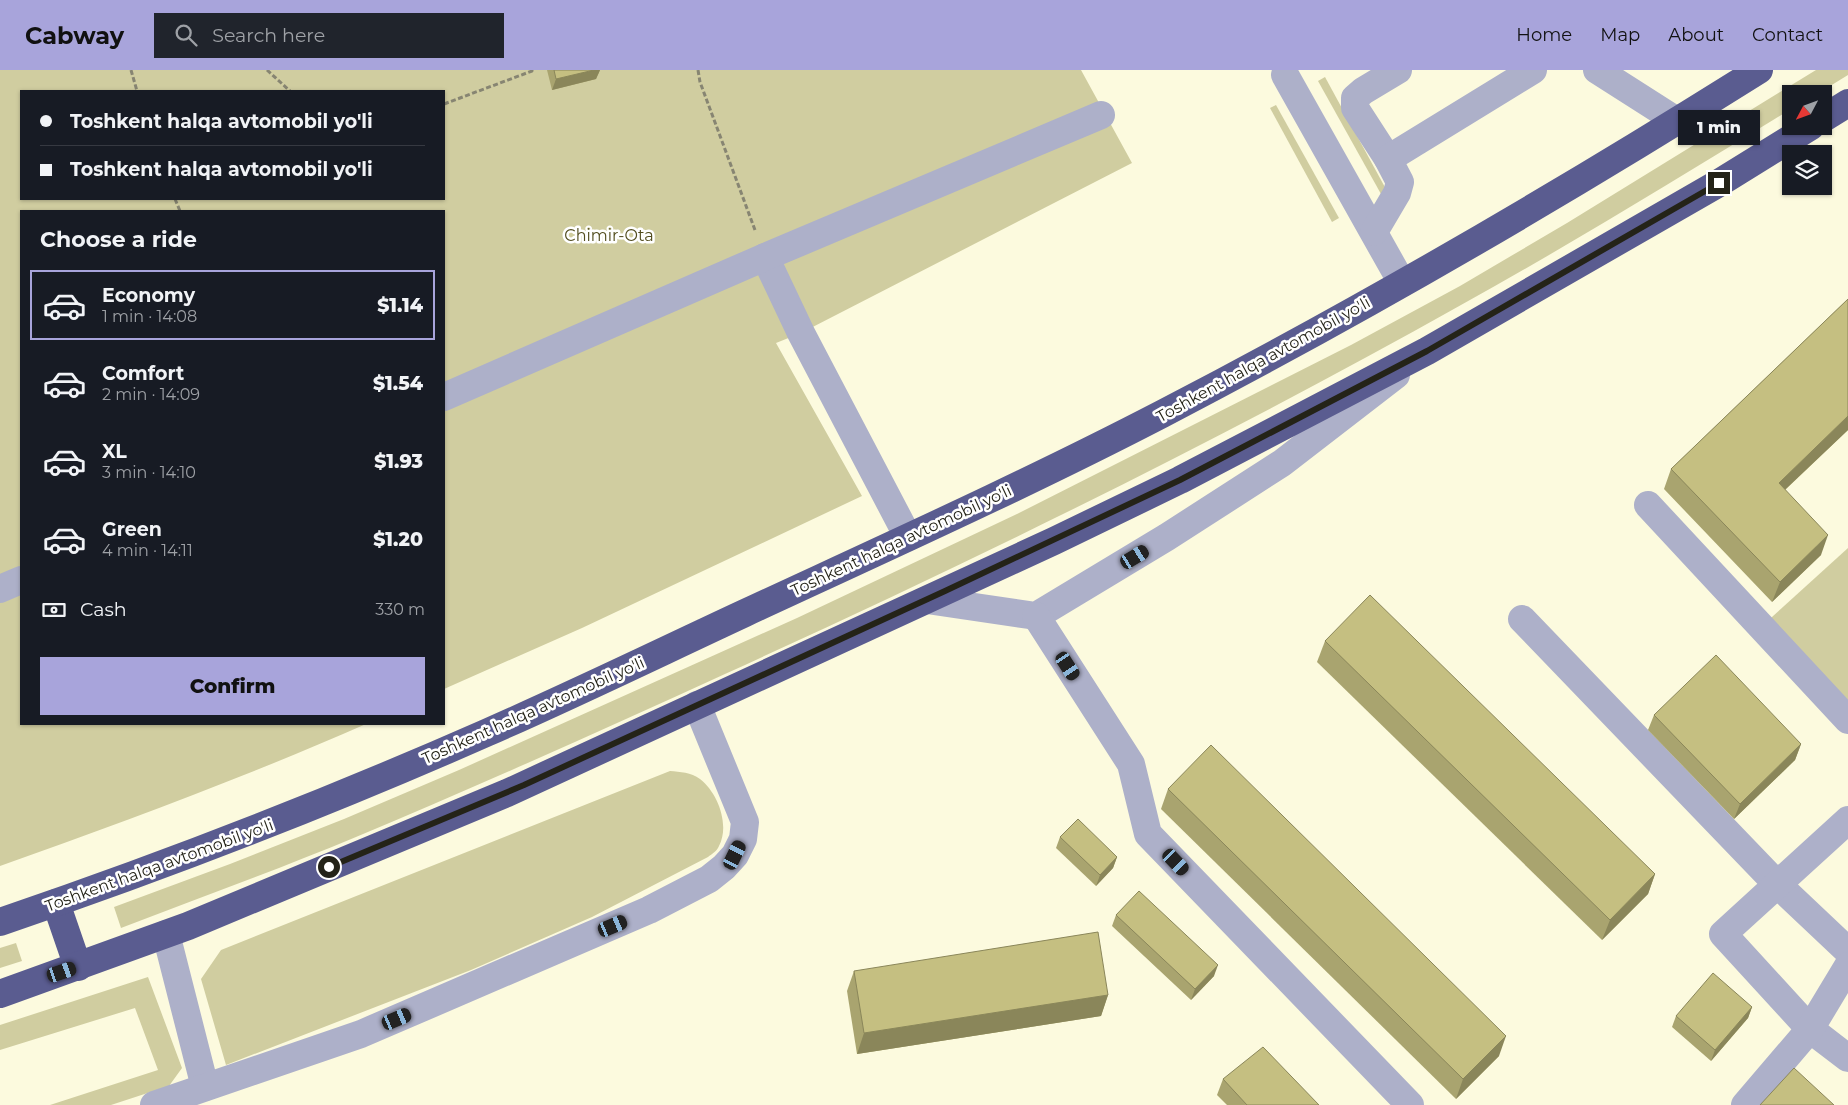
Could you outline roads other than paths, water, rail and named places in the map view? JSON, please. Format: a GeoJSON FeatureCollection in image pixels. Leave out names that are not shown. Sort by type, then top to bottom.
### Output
{"type":"FeatureCollection","features":[{"type":"Feature","properties":{"kind":"highway","name":"Toshkent halqa avtomobil yo'li"},"geometry":{"type":"LineString","coordinates":[[0,922],[165,864],[273,823],[488,732],[1026,482],[1161,415],[1402,283],[1549,198],[1759,70]]}},
{"type":"Feature","properties":{"kind":"highway"},"geometry":{"type":"LineString","coordinates":[[1832,113],[1848,103]]}},
{"type":"Feature","properties":{"kind":"highway"},"geometry":{"type":"LineString","coordinates":[[0,994],[166,934],[506,793],[927,600],[1180,480],[1427,351],[1719,183],[1796,135]]}},
{"type":"Feature","properties":{"kind":"highway"},"geometry":{"type":"LineString","coordinates":[[56,903],[78,967]]}},
{"type":"Feature","properties":{"kind":"lane"},"geometry":{"type":"LineString","coordinates":[[1374,232],[1397,193],[1400,182],[1388,159],[1355,108],[1355,98],[1363,90],[1398,70]]}},
{"type":"Feature","properties":{"kind":"lane"},"geometry":{"type":"LineString","coordinates":[[1388,159],[1533,70]]}},
{"type":"Feature","properties":{"kind":"lane"},"geometry":{"type":"LineString","coordinates":[[1597,70],[1677,121]]}},
{"type":"Feature","properties":{"kind":"lane"},"geometry":{"type":"LineString","coordinates":[[1285,75],[1402,283]]}},
{"type":"Feature","properties":{"kind":"lane"},"geometry":{"type":"LineString","coordinates":[[445,397],[765,257],[1101,115]]}},
{"type":"Feature","properties":{"kind":"lane"},"geometry":{"type":"LineString","coordinates":[[765,257],[801,333],[908,537]]}},
{"type":"Feature","properties":{"kind":"lane"},"geometry":{"type":"LineString","coordinates":[[927,600],[1036,616],[1167,537],[1282,463],[1427,351]]}},
{"type":"Feature","properties":{"kind":"lane"},"geometry":{"type":"LineString","coordinates":[[1648,505],[1848,720]]}},
{"type":"Feature","properties":{"kind":"lane"},"geometry":{"type":"LineString","coordinates":[[0,589],[20,580]]}},
{"type":"Feature","properties":{"kind":"lane"},"geometry":{"type":"LineString","coordinates":[[1036,616],[1131,764],[1148,834],[1410,1105]]}},
{"type":"Feature","properties":{"kind":"lane"},"geometry":{"type":"LineString","coordinates":[[1522,619],[1777,884],[1848,951]]}},
{"type":"Feature","properties":{"kind":"lane"},"geometry":{"type":"LineString","coordinates":[[168,1103],[205,1087],[361,1034],[649,910],[709,879],[724,868],[735,855],[743,839],[745,822],[697,705]]}},
{"type":"Feature","properties":{"kind":"lane"},"geometry":{"type":"LineString","coordinates":[[1848,820],[1723,934],[1810,1029],[1848,1058]]}},
{"type":"Feature","properties":{"kind":"lane"},"geometry":{"type":"LineString","coordinates":[[166,934],[205,1087]]}},
{"type":"Feature","properties":{"kind":"lane"},"geometry":{"type":"LineString","coordinates":[[1745,1105],[1810,1029],[1848,966]]}},
{"type":"Feature","properties":{"kind":"park label","name":"Chimir-Ota"},"geometry":{"type":"Point","coordinates":[609,235]}}]}
